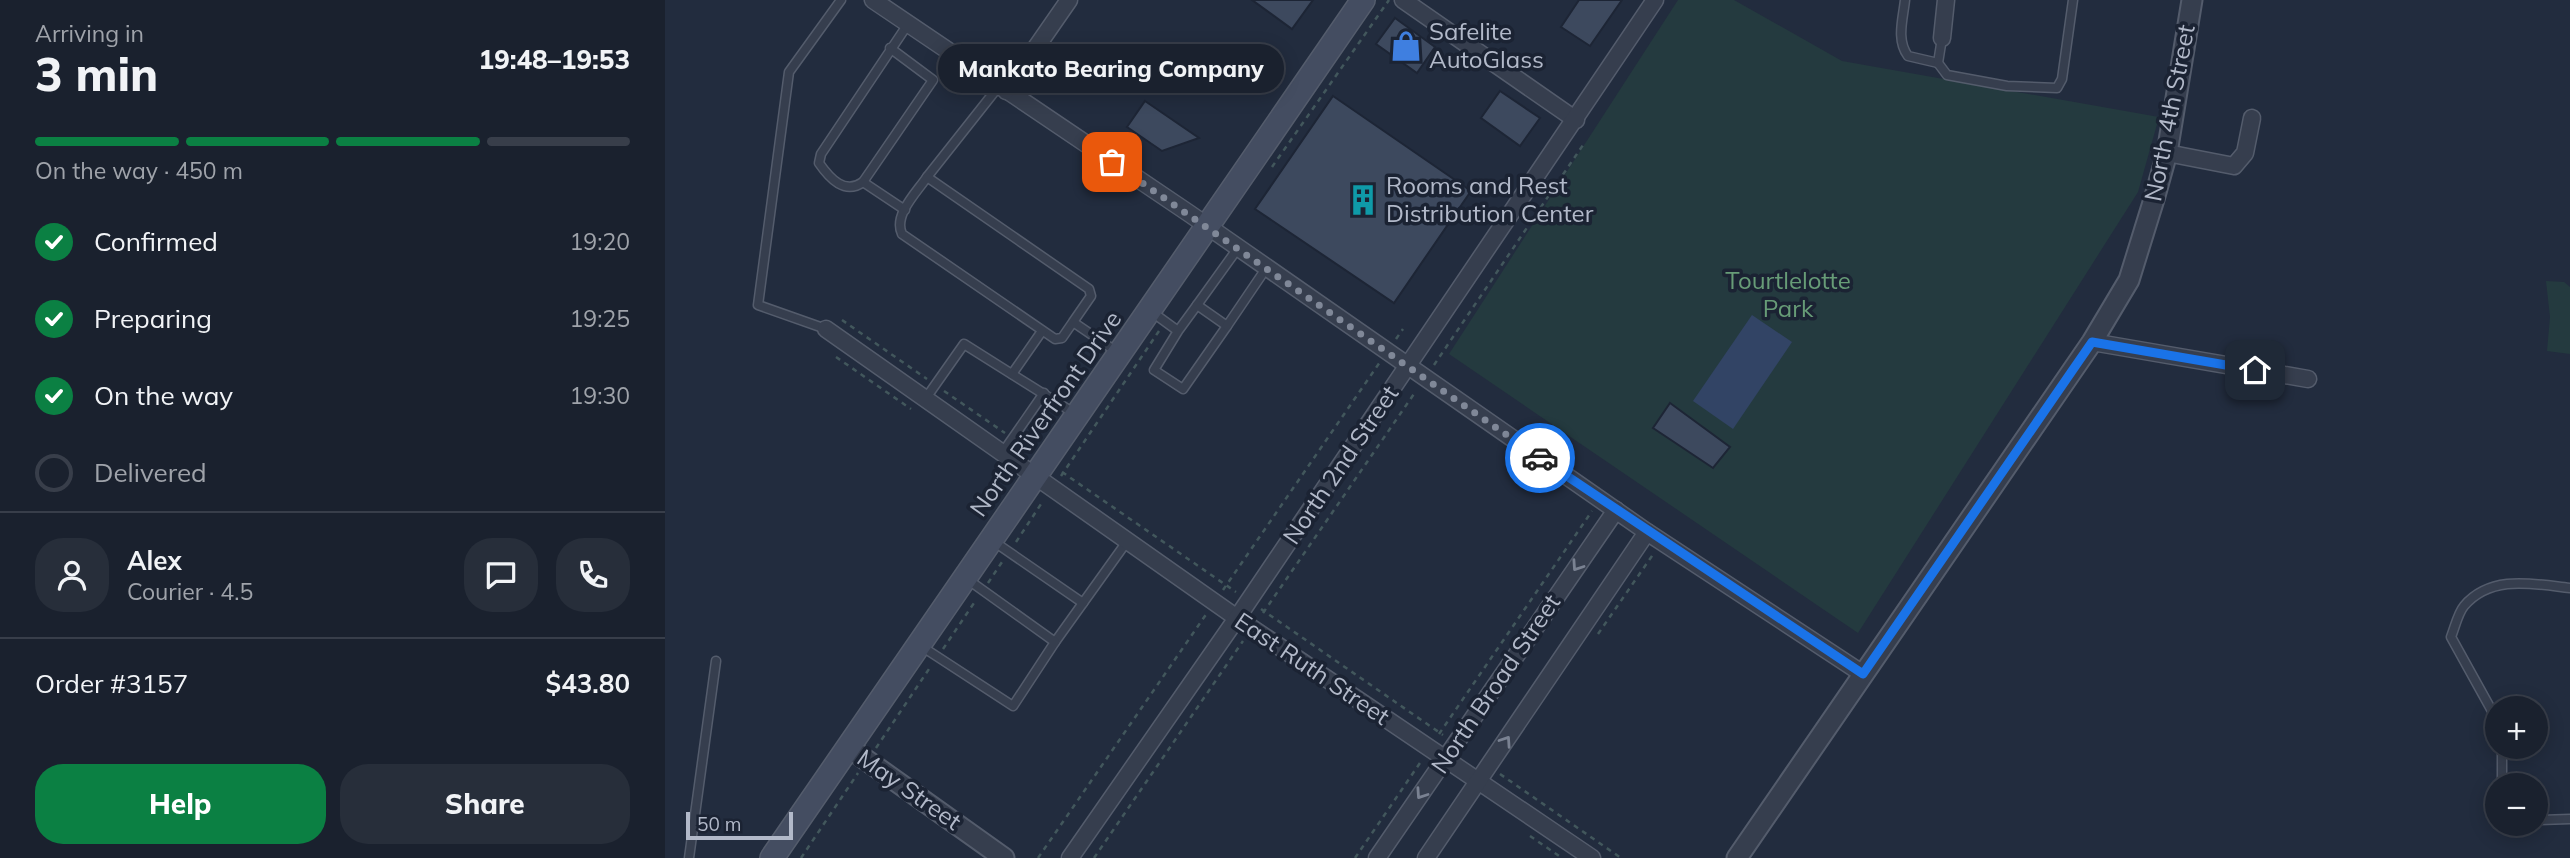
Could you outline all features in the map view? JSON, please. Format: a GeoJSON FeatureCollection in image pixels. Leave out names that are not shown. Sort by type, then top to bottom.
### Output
{"type":"FeatureCollection","features":[{"type":"Feature","properties":{"kind":"main road","name":"North Riverfront Drive"},"geometry":{"type":"LineString","coordinates":[[772,858],[848,747],[928,651],[1050,473],[1077,415],[1120,353],[1157,316],[1207,227],[1363,0]]}},
{"type":"Feature","properties":{"kind":"street"},"geometry":{"type":"LineString","coordinates":[[873,0],[1266,267],[1647,532],[1863,674]]}},
{"type":"Feature","properties":{"kind":"street"},"geometry":{"type":"LineString","coordinates":[[1003,89],[1069,0]]}},
{"type":"Feature","properties":{"kind":"street"},"geometry":{"type":"LineString","coordinates":[[1403,0],[1576,120]]}},
{"type":"Feature","properties":{"kind":"street","name":"North 2nd Street"},"geometry":{"type":"LineString","coordinates":[[1070,858],[1249,601],[1655,0]]}},
{"type":"Feature","properties":{"kind":"street"},"geometry":{"type":"LineString","coordinates":[[1942,38],[1946,0]]}},
{"type":"Feature","properties":{"kind":"street","name":"North 4th Street"},"geometry":{"type":"LineString","coordinates":[[1737,858],[2092,342],[2129,280],[2167,153],[2192,0]]}},
{"type":"Feature","properties":{"kind":"street"},"geometry":{"type":"LineString","coordinates":[[2167,153],[2234,166],[2245,153],[2252,118]]}},
{"type":"Feature","properties":{"kind":"street","name":"East Ruth Street"},"geometry":{"type":"LineString","coordinates":[[826,329],[1003,453],[1050,473],[1128,540],[1252,629],[1592,858]]}},
{"type":"Feature","properties":{"kind":"street"},"geometry":{"type":"LineString","coordinates":[[2092,342],[2308,379]]}},
{"type":"Feature","properties":{"kind":"street","name":"North Broad Street"},"geometry":{"type":"LineString","coordinates":[[1377,858],[1616,510]]}},
{"type":"Feature","properties":{"kind":"street","name":"North Broad Street"},"geometry":{"type":"LineString","coordinates":[[1426,858],[1647,532]]}},
{"type":"Feature","properties":{"kind":"street","name":"May Street"},"geometry":{"type":"LineString","coordinates":[[848,747],[1004,858]]}},
{"type":"Feature","properties":{"kind":"lane"},"geometry":{"type":"LineString","coordinates":[[826,329],[758,305],[789,72],[841,0]]}},
{"type":"Feature","properties":{"kind":"lane"},"geometry":{"type":"LineString","coordinates":[[1905,0],[1900,41],[1902,49],[1908,56],[1938,63]]}},
{"type":"Feature","properties":{"kind":"lane"},"geometry":{"type":"LineString","coordinates":[[1942,38],[1938,63],[1941,70],[1956,79],[2057,88],[2062,79],[2073,0]]}},
{"type":"Feature","properties":{"kind":"lane"},"geometry":{"type":"LineString","coordinates":[[890,48],[933,80],[863,182],[855,188],[845,187],[828,176],[819,163],[821,153],[890,48],[908,24]]}},
{"type":"Feature","properties":{"kind":"lane"},"geometry":{"type":"LineString","coordinates":[[927,177],[1089,289],[1091,296],[1062,338],[1055,340],[902,234],[898,226],[905,210],[927,177],[1003,89]]}},
{"type":"Feature","properties":{"kind":"lane"},"geometry":{"type":"LineString","coordinates":[[863,182],[905,210]]}},
{"type":"Feature","properties":{"kind":"lane"},"geometry":{"type":"LineString","coordinates":[[1238,248],[1178,331],[1154,370],[1183,390],[1266,267]]}},
{"type":"Feature","properties":{"kind":"lane"},"geometry":{"type":"LineString","coordinates":[[1197,305],[1227,326]]}},
{"type":"Feature","properties":{"kind":"lane"},"geometry":{"type":"LineString","coordinates":[[1157,316],[1178,331]]}},
{"type":"Feature","properties":{"kind":"lane"},"geometry":{"type":"LineString","coordinates":[[1073,322],[1120,353]]}},
{"type":"Feature","properties":{"kind":"lane"},"geometry":{"type":"LineString","coordinates":[[1012,374],[1042,331]]}},
{"type":"Feature","properties":{"kind":"lane"},"geometry":{"type":"LineString","coordinates":[[926,398],[964,344],[1077,415]]}},
{"type":"Feature","properties":{"kind":"lane"},"geometry":{"type":"LineString","coordinates":[[1003,453],[1044,394]]}},
{"type":"Feature","properties":{"kind":"lane"},"geometry":{"type":"LineString","coordinates":[[928,651],[1013,706],[1128,540]]}},
{"type":"Feature","properties":{"kind":"lane"},"geometry":{"type":"LineString","coordinates":[[1000,546],[1083,603]]}},
{"type":"Feature","properties":{"kind":"lane"},"geometry":{"type":"LineString","coordinates":[[2485,698],[2451,636],[2463,607],[2485,589],[2508,583],[2570,588]]}},
{"type":"Feature","properties":{"kind":"lane"},"geometry":{"type":"LineString","coordinates":[[973,585],[1055,642]]}},
{"type":"Feature","properties":{"kind":"lane"},"geometry":{"type":"LineString","coordinates":[[689,858],[716,661]]}},
{"type":"Feature","properties":{"kind":"lane"},"geometry":{"type":"LineString","coordinates":[[2548,820],[2570,819]]}},
{"type":"Feature","properties":{"kind":"path"},"geometry":{"type":"LineString","coordinates":[[1266,176],[1389,0]]}},
{"type":"Feature","properties":{"kind":"path"},"geometry":{"type":"LineString","coordinates":[[1094,858],[1583,145]]}},
{"type":"Feature","properties":{"kind":"path"},"geometry":{"type":"LineString","coordinates":[[801,858],[868,760],[928,651],[1157,316]]}},
{"type":"Feature","properties":{"kind":"path"},"geometry":{"type":"LineString","coordinates":[[842,320],[1013,438]]}},
{"type":"Feature","properties":{"kind":"path"},"geometry":{"type":"LineString","coordinates":[[1050,473],[1264,611],[1456,744]]}},
{"type":"Feature","properties":{"kind":"path"},"geometry":{"type":"LineString","coordinates":[[1355,858],[1600,499]]}},
{"type":"Feature","properties":{"kind":"path"},"geometry":{"type":"LineString","coordinates":[[1489,766],[1621,858]]}},
{"type":"Feature","properties":{"kind":"green space","name":"Tourtlelotte Park"},"geometry":{"type":"Polygon","coordinates":[[[1678,0],[1734,0],[1842,61],[2159,117],[2138,192],[1858,633],[1449,354],[1678,0]]]}},
{"type":"Feature","properties":{"kind":"green space"},"geometry":{"type":"Polygon","coordinates":[[[2546,281],[2564,282],[2570,287],[2570,354],[2547,351],[2550,317],[2546,281]]]}},
{"type":"Feature","properties":{"kind":"water"},"geometry":{"type":"Polygon","coordinates":[[[1752,315],[1792,342],[1733,429],[1693,401],[1752,315]]]}},
{"type":"Feature","properties":{"kind":"building"},"geometry":{"type":"Polygon","coordinates":[[[1252,0],[1313,0],[1292,29],[1252,0]]]}},
{"type":"Feature","properties":{"kind":"building"},"geometry":{"type":"Polygon","coordinates":[[[1579,0],[1622,0],[1590,46],[1561,27],[1579,0]]]}},
{"type":"Feature","properties":{"kind":"building","name":"Safelite AutoGlass"},"geometry":{"type":"Polygon","coordinates":[[[1395,18],[1435,47],[1417,73],[1376,44],[1395,18]]]}},
{"type":"Feature","properties":{"kind":"building"},"geometry":{"type":"Polygon","coordinates":[[[1201,57],[1217,68],[1201,91],[1185,80],[1201,57]]]}},
{"type":"Feature","properties":{"kind":"building"},"geometry":{"type":"Polygon","coordinates":[[[1500,91],[1540,118],[1520,146],[1481,118],[1500,91]]]}},
{"type":"Feature","properties":{"kind":"building","name":"Rooms and Rest Distribution Center"},"geometry":{"type":"Polygon","coordinates":[[[1333,96],[1471,191],[1394,303],[1255,209],[1333,96]]]}},
{"type":"Feature","properties":{"kind":"building"},"geometry":{"type":"Polygon","coordinates":[[[1145,101],[1199,138],[1162,151],[1127,127],[1145,101]]]}},
{"type":"Feature","properties":{"kind":"building"},"geometry":{"type":"Polygon","coordinates":[[[1670,403],[1730,447],[1713,468],[1653,428],[1670,403]]]}},
{"type":"Feature","properties":{"kind":"way so far"},"geometry":{"type":"LineString","coordinates":[[1112,162],[1540,458]]}},
{"type":"Feature","properties":{"kind":"place","name":"Safelite AutoGlass"},"geometry":{"type":"Point","coordinates":[1406,46]}},
{"type":"Feature","properties":{"kind":"place","name":"Mankato Bearing Company"},"geometry":{"type":"Point","coordinates":[1112,162]}},
{"type":"Feature","properties":{"kind":"place","name":"Rooms and Rest Distribution Center"},"geometry":{"type":"Point","coordinates":[1363,200]}},
{"type":"Feature","properties":{"kind":"route"},"geometry":{"type":"LineString","coordinates":[[1540,458],[1863,674],[2092,342],[2255,370]]}}]}
